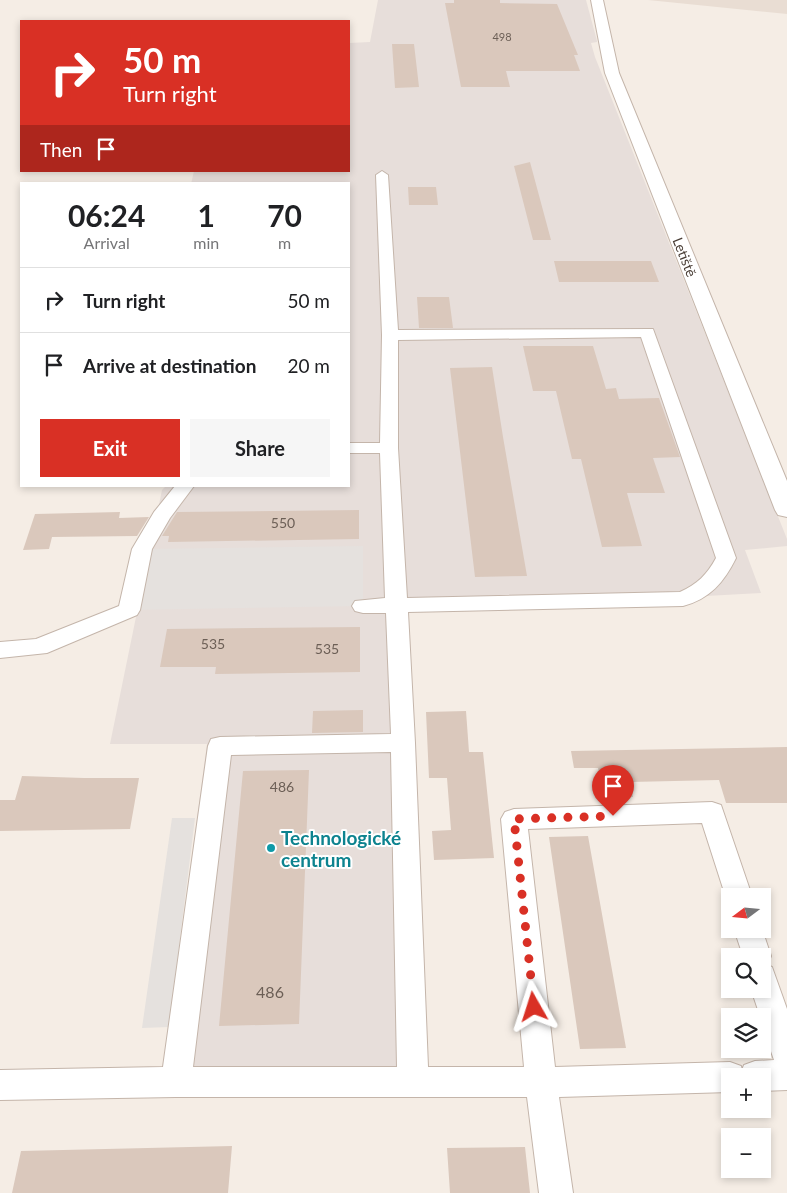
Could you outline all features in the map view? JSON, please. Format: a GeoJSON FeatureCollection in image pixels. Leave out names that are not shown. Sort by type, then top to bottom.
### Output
{"type":"FeatureCollection","features":[{"type":"Feature","properties":{"kind":"street","name":"Letiště"},"geometry":{"type":"LineString","coordinates":[[597,0],[612,74],[787,510]]}},
{"type":"Feature","properties":{"kind":"street"},"geometry":{"type":"LineString","coordinates":[[382,175],[390,335],[389,448],[397,606],[413,1082]]}},
{"type":"Feature","properties":{"kind":"street"},"geometry":{"type":"LineString","coordinates":[[363,606],[683,599],[704,590],[716,577],[726,558],[647,332],[390,335]]}},
{"type":"Feature","properties":{"kind":"street"},"geometry":{"type":"LineString","coordinates":[[350,448],[389,448]]}},
{"type":"Feature","properties":{"kind":"street"},"geometry":{"type":"LineString","coordinates":[[0,650],[39,647],[129,610],[142,550],[161,516],[184,487]]}},
{"type":"Feature","properties":{"kind":"street"},"geometry":{"type":"LineString","coordinates":[[176,1082],[220,746],[402,743]]}},
{"type":"Feature","properties":{"kind":"street"},"geometry":{"type":"LineString","coordinates":[[556,1193],[541,1082],[514,819],[712,812],[736,888]]}},
{"type":"Feature","properties":{"kind":"street"},"geometry":{"type":"LineString","coordinates":[[769,998],[787,1056]]}},
{"type":"Feature","properties":{"kind":"street"},"geometry":{"type":"LineString","coordinates":[[771,1076],[787,1075]]}},
{"type":"Feature","properties":{"kind":"street"},"geometry":{"type":"LineString","coordinates":[[0,1085],[176,1082],[541,1082],[721,1077]]}},
{"type":"Feature","properties":{"kind":"shaded area"},"geometry":{"type":"Polygon","coordinates":[[[378,0],[586,0],[597,41],[591,43],[595,57],[787,539],[787,546],[745,550],[761,593],[395,613],[403,1069],[163,1071],[207,744],[110,744],[162,490],[165,487],[350,487],[350,182],[191,182],[194,172],[350,172],[350,43],[370,42],[378,0]]]}},
{"type":"Feature","properties":{"kind":"shaded area"},"geometry":{"type":"Polygon","coordinates":[[[648,0],[787,0],[787,14],[648,0]]]}},
{"type":"Feature","properties":{"kind":"shaded area"},"geometry":{"type":"Polygon","coordinates":[[[363,546],[363,606],[129,610],[142,549],[363,546]]]}},
{"type":"Feature","properties":{"kind":"shaded area"},"geometry":{"type":"Polygon","coordinates":[[[172,818],[195,818],[169,1027],[142,1028],[172,818]]]}},
{"type":"Feature","properties":{"kind":"building"},"geometry":{"type":"Polygon","coordinates":[[[454,0],[500,0],[500,3],[557,4],[578,55],[574,55],[580,71],[506,71],[510,87],[461,87],[445,3],[454,3],[454,0]]]}},
{"type":"Feature","properties":{"kind":"building"},"geometry":{"type":"Polygon","coordinates":[[[392,44],[414,44],[419,87],[395,88],[392,44]]]}},
{"type":"Feature","properties":{"kind":"building"},"geometry":{"type":"Polygon","coordinates":[[[530,162],[551,240],[533,240],[514,166],[530,162]]]}},
{"type":"Feature","properties":{"kind":"building"},"geometry":{"type":"Polygon","coordinates":[[[408,187],[436,187],[438,205],[409,205],[408,187]]]}},
{"type":"Feature","properties":{"kind":"building"},"geometry":{"type":"Polygon","coordinates":[[[554,261],[651,261],[659,282],[559,282],[554,261]]]}},
{"type":"Feature","properties":{"kind":"building"},"geometry":{"type":"Polygon","coordinates":[[[417,297],[449,297],[453,328],[419,328],[417,297]]]}},
{"type":"Feature","properties":{"kind":"building"},"geometry":{"type":"Polygon","coordinates":[[[523,346],[593,346],[606,389],[616,388],[619,399],[659,398],[680,457],[653,458],[665,493],[627,493],[642,546],[602,547],[581,459],[572,459],[556,391],[533,391],[523,346]]]}},
{"type":"Feature","properties":{"kind":"building"},"geometry":{"type":"Polygon","coordinates":[[[492,367],[527,576],[475,577],[450,368],[492,367]]]}},
{"type":"Feature","properties":{"kind":"building"},"geometry":{"type":"Polygon","coordinates":[[[359,510],[359,539],[168,542],[169,536],[162,536],[177,512],[359,510]]]}},
{"type":"Feature","properties":{"kind":"building"},"geometry":{"type":"Polygon","coordinates":[[[120,512],[119,518],[149,517],[137,536],[52,537],[49,549],[23,550],[35,514],[120,512]]]}},
{"type":"Feature","properties":{"kind":"building"},"geometry":{"type":"Polygon","coordinates":[[[360,627],[360,672],[215,674],[216,667],[160,667],[167,629],[360,627]]]}},
{"type":"Feature","properties":{"kind":"building"},"geometry":{"type":"Polygon","coordinates":[[[363,710],[363,732],[312,733],[313,711],[363,710]]]}},
{"type":"Feature","properties":{"kind":"building"},"geometry":{"type":"Polygon","coordinates":[[[466,711],[469,752],[483,752],[494,858],[434,860],[432,831],[451,830],[447,778],[429,778],[426,712],[466,711]]]}},
{"type":"Feature","properties":{"kind":"building"},"geometry":{"type":"Polygon","coordinates":[[[787,747],[787,803],[726,803],[719,780],[630,782],[633,797],[604,798],[598,768],[574,768],[571,751],[787,747]]]}},
{"type":"Feature","properties":{"kind":"building","name":"Technologické centrum"},"geometry":{"type":"Polygon","coordinates":[[[309,770],[299,1024],[219,1026],[243,771],[309,770]]]}},
{"type":"Feature","properties":{"kind":"building"},"geometry":{"type":"Polygon","coordinates":[[[22,776],[139,778],[130,829],[0,831],[0,800],[15,800],[22,776]]]}},
{"type":"Feature","properties":{"kind":"building"},"geometry":{"type":"Polygon","coordinates":[[[588,836],[626,1048],[580,1049],[549,837],[588,836]]]}},
{"type":"Feature","properties":{"kind":"building"},"geometry":{"type":"Polygon","coordinates":[[[232,1146],[228,1193],[12,1193],[21,1151],[232,1146]]]}},
{"type":"Feature","properties":{"kind":"building"},"geometry":{"type":"Polygon","coordinates":[[[525,1147],[530,1193],[450,1193],[447,1148],[525,1147]]]}},
{"type":"Feature","properties":{"kind":"place","name":"Technologické centrum"},"geometry":{"type":"Point","coordinates":[271,848]}},
{"type":"Feature","properties":{"kind":"route"},"geometry":{"type":"LineString","coordinates":[[534,1007],[514,819],[613,816]]}}]}
